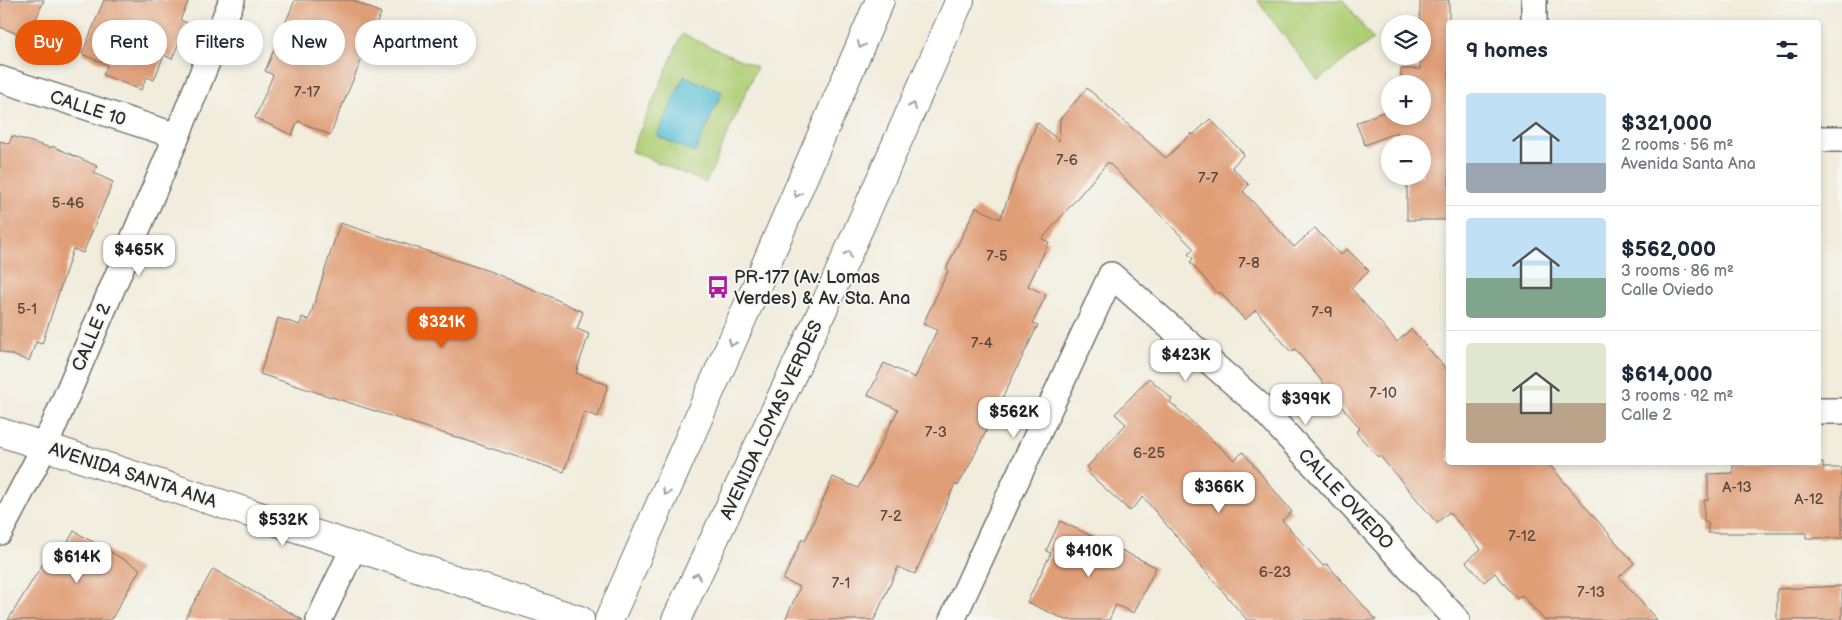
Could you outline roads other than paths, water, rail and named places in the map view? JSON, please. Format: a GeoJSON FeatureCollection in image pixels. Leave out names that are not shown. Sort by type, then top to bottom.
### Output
{"type":"FeatureCollection","features":[{"type":"Feature","properties":{"kind":"main road"},"geometry":{"type":"LineString","coordinates":[[610,620],[880,0]]}},
{"type":"Feature","properties":{"kind":"main road","name":"AVENIDA LOMAS VERDES"},"geometry":{"type":"LineString","coordinates":[[676,620],[825,305],[960,0]]}},
{"type":"Feature","properties":{"kind":"main road","name":"AVENIDA SANTA ANA"},"geometry":{"type":"LineString","coordinates":[[0,432],[580,620]]}},
{"type":"Feature","properties":{"kind":"street","name":"CALLE 2"},"geometry":{"type":"LineString","coordinates":[[0,532],[45,446],[177,136],[232,0]]}},
{"type":"Feature","properties":{"kind":"street"},"geometry":{"type":"LineString","coordinates":[[1534,0],[1534,20]]}},
{"type":"Feature","properties":{"kind":"street","name":"CALLE 10"},"geometry":{"type":"LineString","coordinates":[[0,79],[177,136]]}},
{"type":"Feature","properties":{"kind":"street"},"geometry":{"type":"LineString","coordinates":[[1821,139],[1842,139]]}},
{"type":"Feature","properties":{"kind":"street","name":"CALLE OVIEDO"},"geometry":{"type":"LineString","coordinates":[[952,620],[1112,275],[1258,404],[1457,620]]}},
{"type":"Feature","properties":{"kind":"street"},"geometry":{"type":"LineString","coordinates":[[1821,411],[1842,411]]}},
{"type":"Feature","properties":{"kind":"street"},"geometry":{"type":"LineString","coordinates":[[319,620],[354,547]]}},
{"type":"Feature","properties":{"kind":"water"},"geometry":{"type":"Polygon","coordinates":[[[684,76],[722,92],[695,153],[657,136],[684,76]]]}},
{"type":"Feature","properties":{"kind":"place","name":"PR-177 (Av. Lomas Verdes) & Av. Sta. Ana"},"geometry":{"type":"Point","coordinates":[718,287]}}]}
